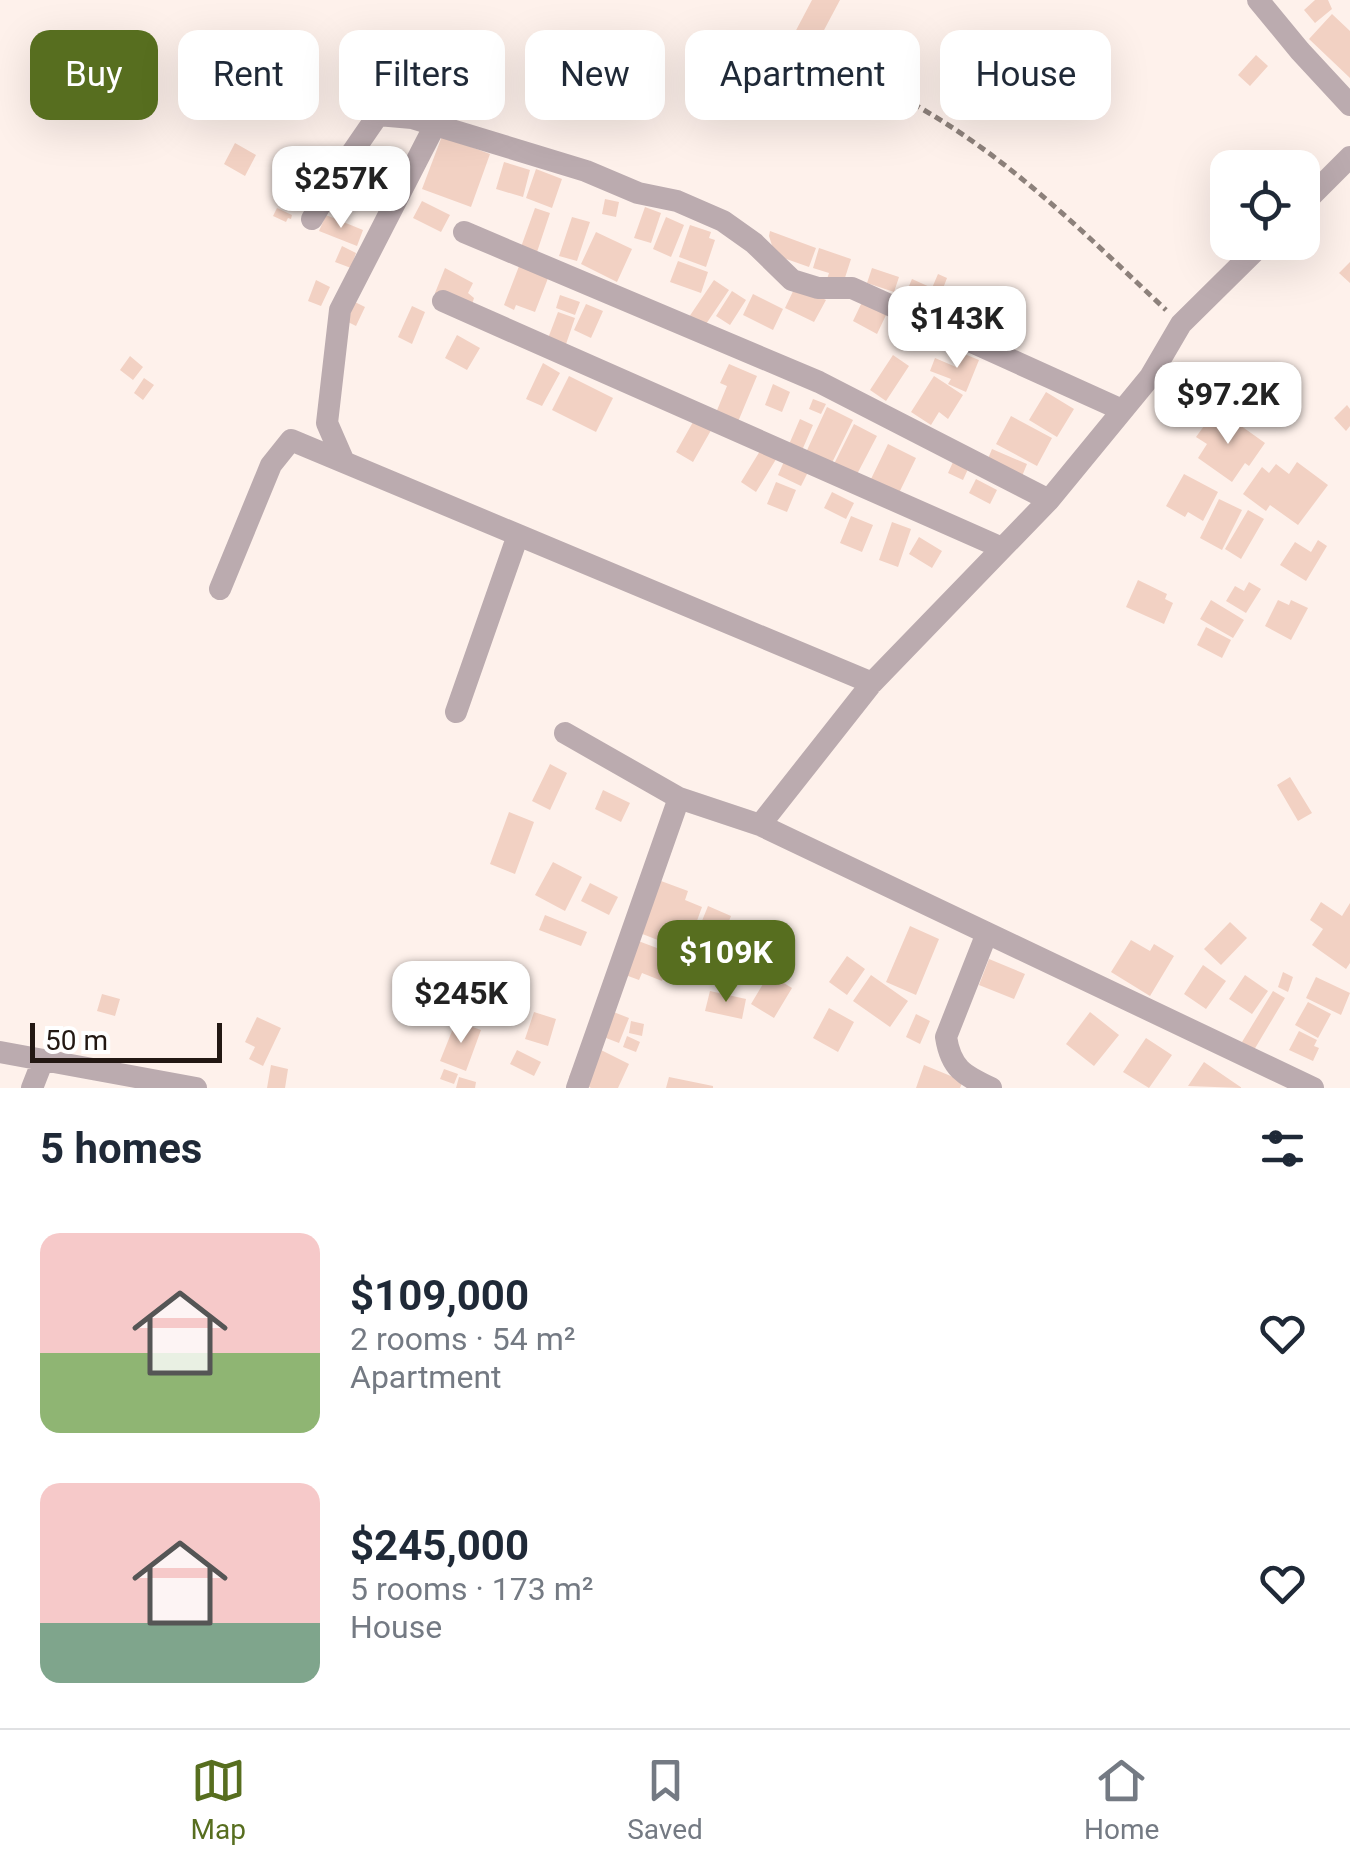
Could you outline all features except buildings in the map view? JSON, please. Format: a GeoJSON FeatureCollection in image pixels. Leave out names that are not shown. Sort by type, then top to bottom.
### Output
{"type":"FeatureCollection","features":[{"type":"Feature","properties":{"kind":"street"},"geometry":{"type":"LineString","coordinates":[[1258,0],[1350,105]]}},
{"type":"Feature","properties":{"kind":"street"},"geometry":{"type":"LineString","coordinates":[[312,219],[378,116],[412,118],[586,171],[638,193],[677,201],[723,221],[754,243],[792,280],[818,288],[852,288],[1122,410]]}},
{"type":"Feature","properties":{"kind":"street"},"geometry":{"type":"LineString","coordinates":[[344,462],[327,423],[340,310],[435,125]]}},
{"type":"Feature","properties":{"kind":"street"},"geometry":{"type":"LineString","coordinates":[[1320,190],[1347,168]]}},
{"type":"Feature","properties":{"kind":"street"},"geometry":{"type":"LineString","coordinates":[[464,232],[819,382],[1049,500]]}},
{"type":"Feature","properties":{"kind":"street"},"geometry":{"type":"LineString","coordinates":[[760,826],[872,682],[1049,500],[1150,377],[1182,324],[1246,260]]}},
{"type":"Feature","properties":{"kind":"street"},"geometry":{"type":"LineString","coordinates":[[443,301],[1002,548]]}},
{"type":"Feature","properties":{"kind":"street"},"geometry":{"type":"LineString","coordinates":[[220,588],[270,465],[291,440],[872,682]]}},
{"type":"Feature","properties":{"kind":"street"},"geometry":{"type":"LineString","coordinates":[[456,712],[518,535]]}},
{"type":"Feature","properties":{"kind":"street"},"geometry":{"type":"LineString","coordinates":[[566,734],[680,798],[760,826],[1313,1088]]}},
{"type":"Feature","properties":{"kind":"street"},"geometry":{"type":"LineString","coordinates":[[576,1088],[680,798]]}},
{"type":"Feature","properties":{"kind":"street"},"geometry":{"type":"LineString","coordinates":[[987,933],[946,1037],[948,1054],[957,1068],[991,1088]]}},
{"type":"Feature","properties":{"kind":"street"},"geometry":{"type":"LineString","coordinates":[[0,1052],[187,1087]]}},
{"type":"Feature","properties":{"kind":"street"},"geometry":{"type":"LineString","coordinates":[[32,1088],[43,1060]]}},
{"type":"Feature","properties":{"kind":"path"},"geometry":{"type":"LineString","coordinates":[[920,109],[956,130],[1059,210],[1182,324]]}}]}
